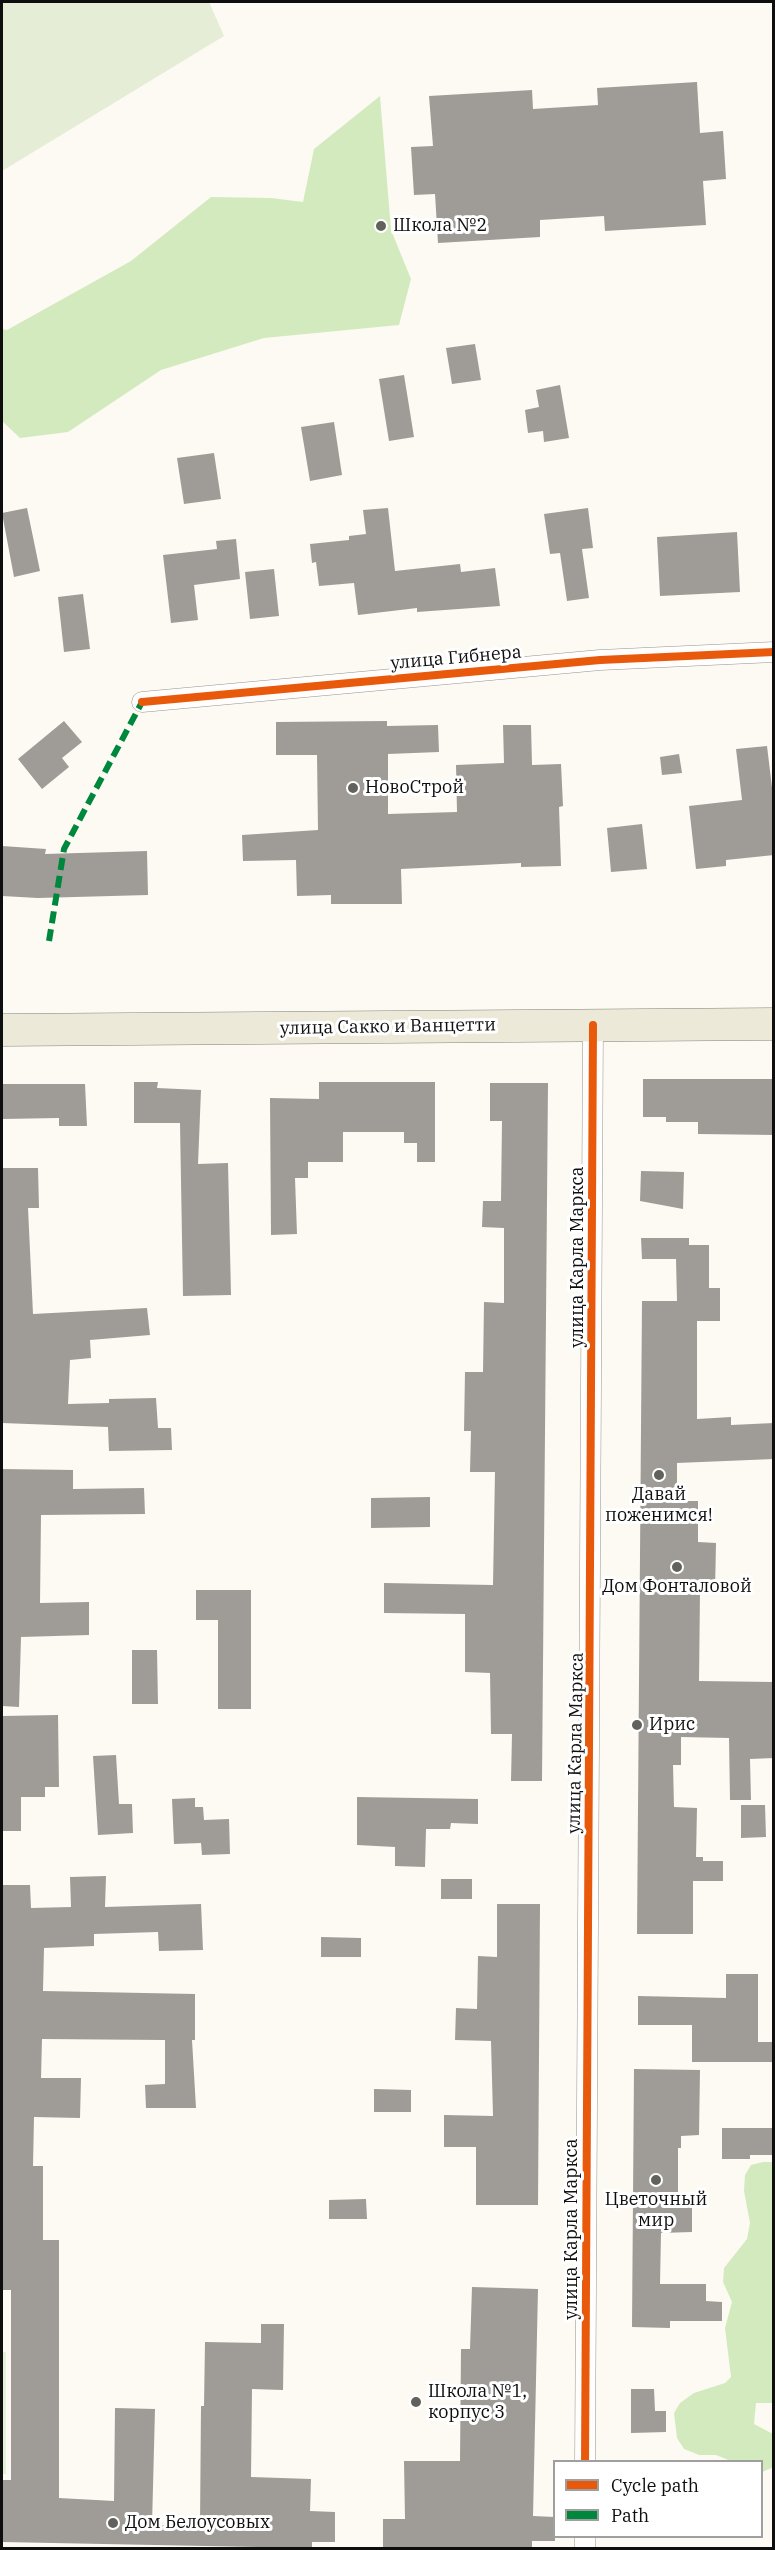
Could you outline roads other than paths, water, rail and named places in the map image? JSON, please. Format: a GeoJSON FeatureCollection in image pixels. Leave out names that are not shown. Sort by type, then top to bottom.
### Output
{"type":"FeatureCollection","features":[{"type":"Feature","properties":{"kind":"main road","name":"улица Сакко и Ванцетти"},"geometry":{"type":"LineString","coordinates":[[2,1030],[774,1024]]}},
{"type":"Feature","properties":{"kind":"street","name":"улица Гибнера"},"geometry":{"type":"LineString","coordinates":[[142,702],[636,657],[774,652]]}},
{"type":"Feature","properties":{"kind":"street","name":"улица Карла Маркса"},"geometry":{"type":"LineString","coordinates":[[585,2460],[593,1025]]}},
{"type":"Feature","properties":{"kind":"place","name":"Школа №2"},"geometry":{"type":"Point","coordinates":[381,226]}},
{"type":"Feature","properties":{"kind":"place","name":"НовоСтрой"},"geometry":{"type":"Point","coordinates":[353,788]}},
{"type":"Feature","properties":{"kind":"place","name":"Давай поженимся!"},"geometry":{"type":"Point","coordinates":[659,1475]}},
{"type":"Feature","properties":{"kind":"place","name":"Дом Фонталовой"},"geometry":{"type":"Point","coordinates":[677,1567]}},
{"type":"Feature","properties":{"kind":"place","name":"Ирис"},"geometry":{"type":"Point","coordinates":[637,1725]}},
{"type":"Feature","properties":{"kind":"place","name":"Цветочный мир"},"geometry":{"type":"Point","coordinates":[656,2180]}},
{"type":"Feature","properties":{"kind":"place","name":"Школа №1, корпус 3"},"geometry":{"type":"Point","coordinates":[416,2402]}},
{"type":"Feature","properties":{"kind":"place","name":"Дом Белоусовых"},"geometry":{"type":"Point","coordinates":[113,2523]}}]}
